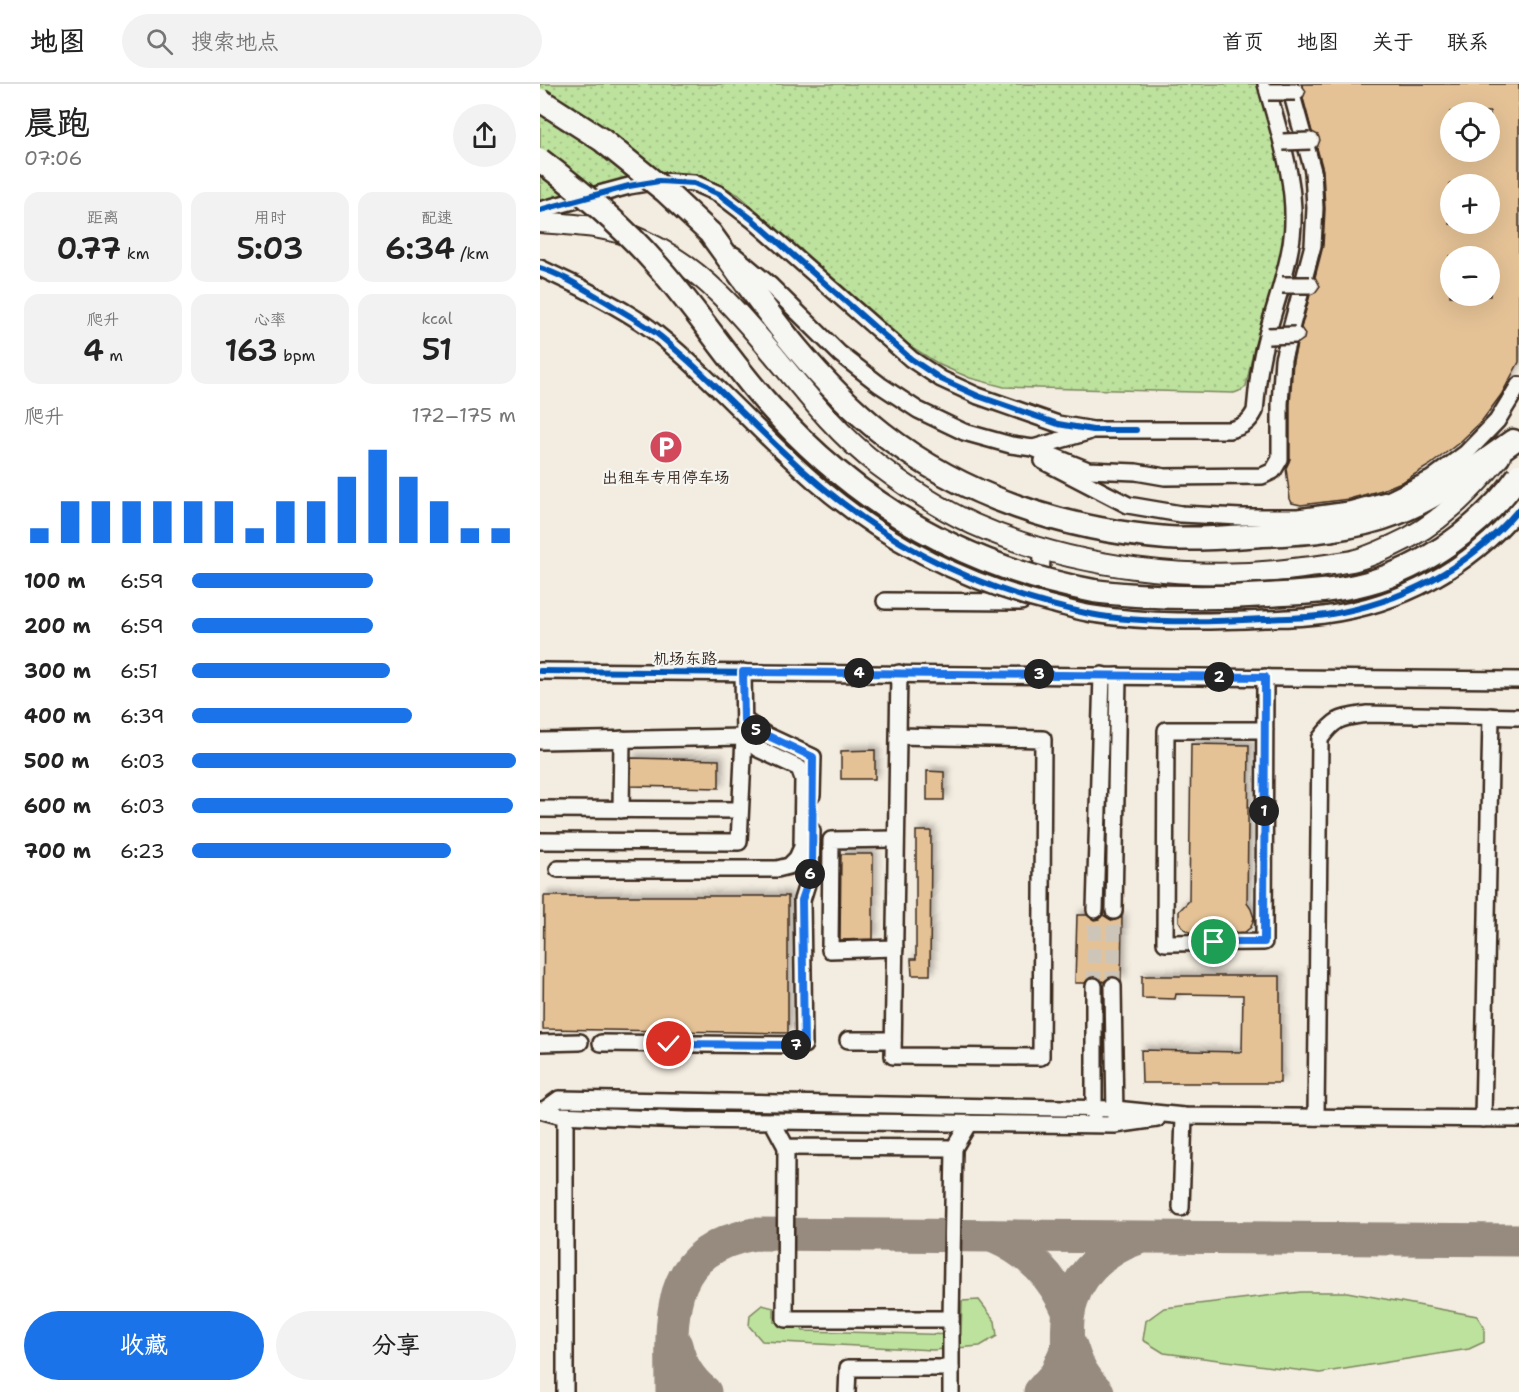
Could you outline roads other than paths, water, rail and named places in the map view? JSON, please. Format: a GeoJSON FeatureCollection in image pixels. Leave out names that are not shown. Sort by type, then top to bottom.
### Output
{"type":"FeatureCollection","features":[{"type":"Feature","properties":{"kind":"highway"},"geometry":{"type":"LineString","coordinates":[[540,100],[602,140],[665,191],[710,233],[797,349],[822,378],[884,435],[933,468],[988,496],[1040,515],[1107,531],[1169,538],[1299,533],[1341,528],[1397,513],[1427,499],[1517,439]]}},
{"type":"Feature","properties":{"kind":"highway"},"geometry":{"type":"LineString","coordinates":[[540,160],[574,185],[616,222],[656,263],[764,400],[825,464],[857,490],[901,519],[948,544],[1028,575],[1096,591],[1167,597],[1251,597],[1320,592],[1368,583],[1408,567],[1458,537],[1512,485],[1519,475]]}},
{"type":"Feature","properties":{"kind":"main road"},"geometry":{"type":"LineString","coordinates":[[540,222],[594,227],[644,241],[689,268],[727,302],[762,339],[798,386],[834,426],[875,463],[918,493],[973,524],[1042,549],[1117,566],[1203,575],[1280,571],[1355,561],[1397,544],[1445,516],[1517,439]]}},
{"type":"Feature","properties":{"kind":"street"},"geometry":{"type":"LineString","coordinates":[[540,210],[629,186],[659,181],[694,183],[719,194],[753,220],[910,359],[941,379],[978,396],[1058,424],[1093,430],[1229,430],[1243,426],[1251,419],[1255,411],[1262,356],[1282,285],[1292,235],[1291,183],[1283,142],[1267,88],[1292,88],[1313,171],[1315,208],[1313,245],[1283,359],[1280,459],[1273,471],[1262,476],[1246,478],[1165,477],[1136,472],[1088,470],[1033,448],[1011,445],[964,432],[918,410],[880,385],[840,354],[771,286],[710,233]]}},
{"type":"Feature","properties":{"kind":"street"},"geometry":{"type":"LineString","coordinates":[[1283,142],[1310,141]]}},
{"type":"Feature","properties":{"kind":"street"},"geometry":{"type":"LineString","coordinates":[[540,268],[582,288],[654,331],[711,381],[813,480],[888,537],[976,581],[1019,596],[1091,614],[1161,621],[1254,620],[1325,615],[1378,603],[1418,588],[1446,573],[1498,533],[1519,509]]}},
{"type":"Feature","properties":{"kind":"street"},"geometry":{"type":"LineString","coordinates":[[1282,285],[1310,285]]}},
{"type":"Feature","properties":{"kind":"street"},"geometry":{"type":"LineString","coordinates":[[1268,336],[1295,335]]}},
{"type":"Feature","properties":{"kind":"street"},"geometry":{"type":"LineString","coordinates":[[1011,445],[1128,505],[1181,514],[1298,517],[1349,510],[1390,499],[1431,479],[1466,453],[1497,421],[1519,385]]}},
{"type":"Feature","properties":{"kind":"street"},"geometry":{"type":"LineString","coordinates":[[1033,448],[1093,430]]}},
{"type":"Feature","properties":{"kind":"street"},"geometry":{"type":"LineString","coordinates":[[885,601],[1022,602],[1046,585],[1042,549]]}},
{"type":"Feature","properties":{"kind":"street","name":"机场东路"},"geometry":{"type":"LineString","coordinates":[[540,671],[1519,680]]}},
{"type":"Feature","properties":{"kind":"street"},"geometry":{"type":"LineString","coordinates":[[540,841],[739,842],[744,737],[743,672]]}},
{"type":"Feature","properties":{"kind":"street"},"geometry":{"type":"LineString","coordinates":[[898,736],[1043,739],[1041,1057],[893,1056],[895,839],[899,673]]}},
{"type":"Feature","properties":{"kind":"street"},"geometry":{"type":"LineString","coordinates":[[1095,910],[1102,675]]}},
{"type":"Feature","properties":{"kind":"street"},"geometry":{"type":"LineString","coordinates":[[1114,911],[1118,676]]}},
{"type":"Feature","properties":{"kind":"street"},"geometry":{"type":"LineString","coordinates":[[1264,730],[1166,730],[1165,943],[1264,942],[1265,677]]}},
{"type":"Feature","properties":{"kind":"street"},"geometry":{"type":"LineString","coordinates":[[1316,1117],[1320,739],[1332,723],[1358,716],[1519,717]]}},
{"type":"Feature","properties":{"kind":"street"},"geometry":{"type":"LineString","coordinates":[[1483,1119],[1491,717]]}},
{"type":"Feature","properties":{"kind":"street"},"geometry":{"type":"LineString","coordinates":[[601,1043],[804,1045],[802,900],[812,871],[813,757],[766,735],[744,720]]}},
{"type":"Feature","properties":{"kind":"street"},"geometry":{"type":"LineString","coordinates":[[540,741],[744,737],[758,749],[799,768],[803,779],[802,847],[797,858],[789,866],[777,869],[558,868]]}},
{"type":"Feature","properties":{"kind":"street"},"geometry":{"type":"LineString","coordinates":[[621,810],[622,739]]}},
{"type":"Feature","properties":{"kind":"street"},"geometry":{"type":"LineString","coordinates":[[540,809],[740,810]]}},
{"type":"Feature","properties":{"kind":"street"},"geometry":{"type":"LineString","coordinates":[[895,839],[831,840],[830,950],[895,948]]}},
{"type":"Feature","properties":{"kind":"street"},"geometry":{"type":"LineString","coordinates":[[1094,986],[1094,1117]]}},
{"type":"Feature","properties":{"kind":"street"},"geometry":{"type":"LineString","coordinates":[[1113,986],[1115,1117]]}},
{"type":"Feature","properties":{"kind":"street"},"geometry":{"type":"LineString","coordinates":[[848,1040],[893,1040]]}},
{"type":"Feature","properties":{"kind":"street"},"geometry":{"type":"LineString","coordinates":[[540,1043],[580,1042]]}},
{"type":"Feature","properties":{"kind":"street"},"geometry":{"type":"LineString","coordinates":[[553,1110],[1094,1117],[1519,1119]]}},
{"type":"Feature","properties":{"kind":"street"},"geometry":{"type":"LineString","coordinates":[[553,1110],[772,1121],[969,1123],[1094,1117]]}},
{"type":"Feature","properties":{"kind":"street"},"geometry":{"type":"LineString","coordinates":[[553,1110],[565,1392]]}},
{"type":"Feature","properties":{"kind":"street"},"geometry":{"type":"LineString","coordinates":[[1182,1208],[1184,1116]]}},
{"type":"Feature","properties":{"kind":"street"},"geometry":{"type":"LineString","coordinates":[[772,1121],[786,1147],[785,1319],[951,1319]]}},
{"type":"Feature","properties":{"kind":"street"},"geometry":{"type":"LineString","coordinates":[[951,1392],[954,1148],[969,1123]]}},
{"type":"Feature","properties":{"kind":"street"},"geometry":{"type":"LineString","coordinates":[[786,1147],[954,1148]]}},
{"type":"Feature","properties":{"kind":"street"},"geometry":{"type":"LineString","coordinates":[[847,1392],[848,1368],[951,1368]]}},
{"type":"Feature","properties":{"kind":"tunnel"},"geometry":{"type":"LineString","coordinates":[[1094,986],[1095,910]]}},
{"type":"Feature","properties":{"kind":"tunnel"},"geometry":{"type":"LineString","coordinates":[[1113,986],[1114,911]]}},
{"type":"Feature","properties":{"kind":"place","name":"出租车专用停车场"},"geometry":{"type":"Point","coordinates":[666,447]}}]}
